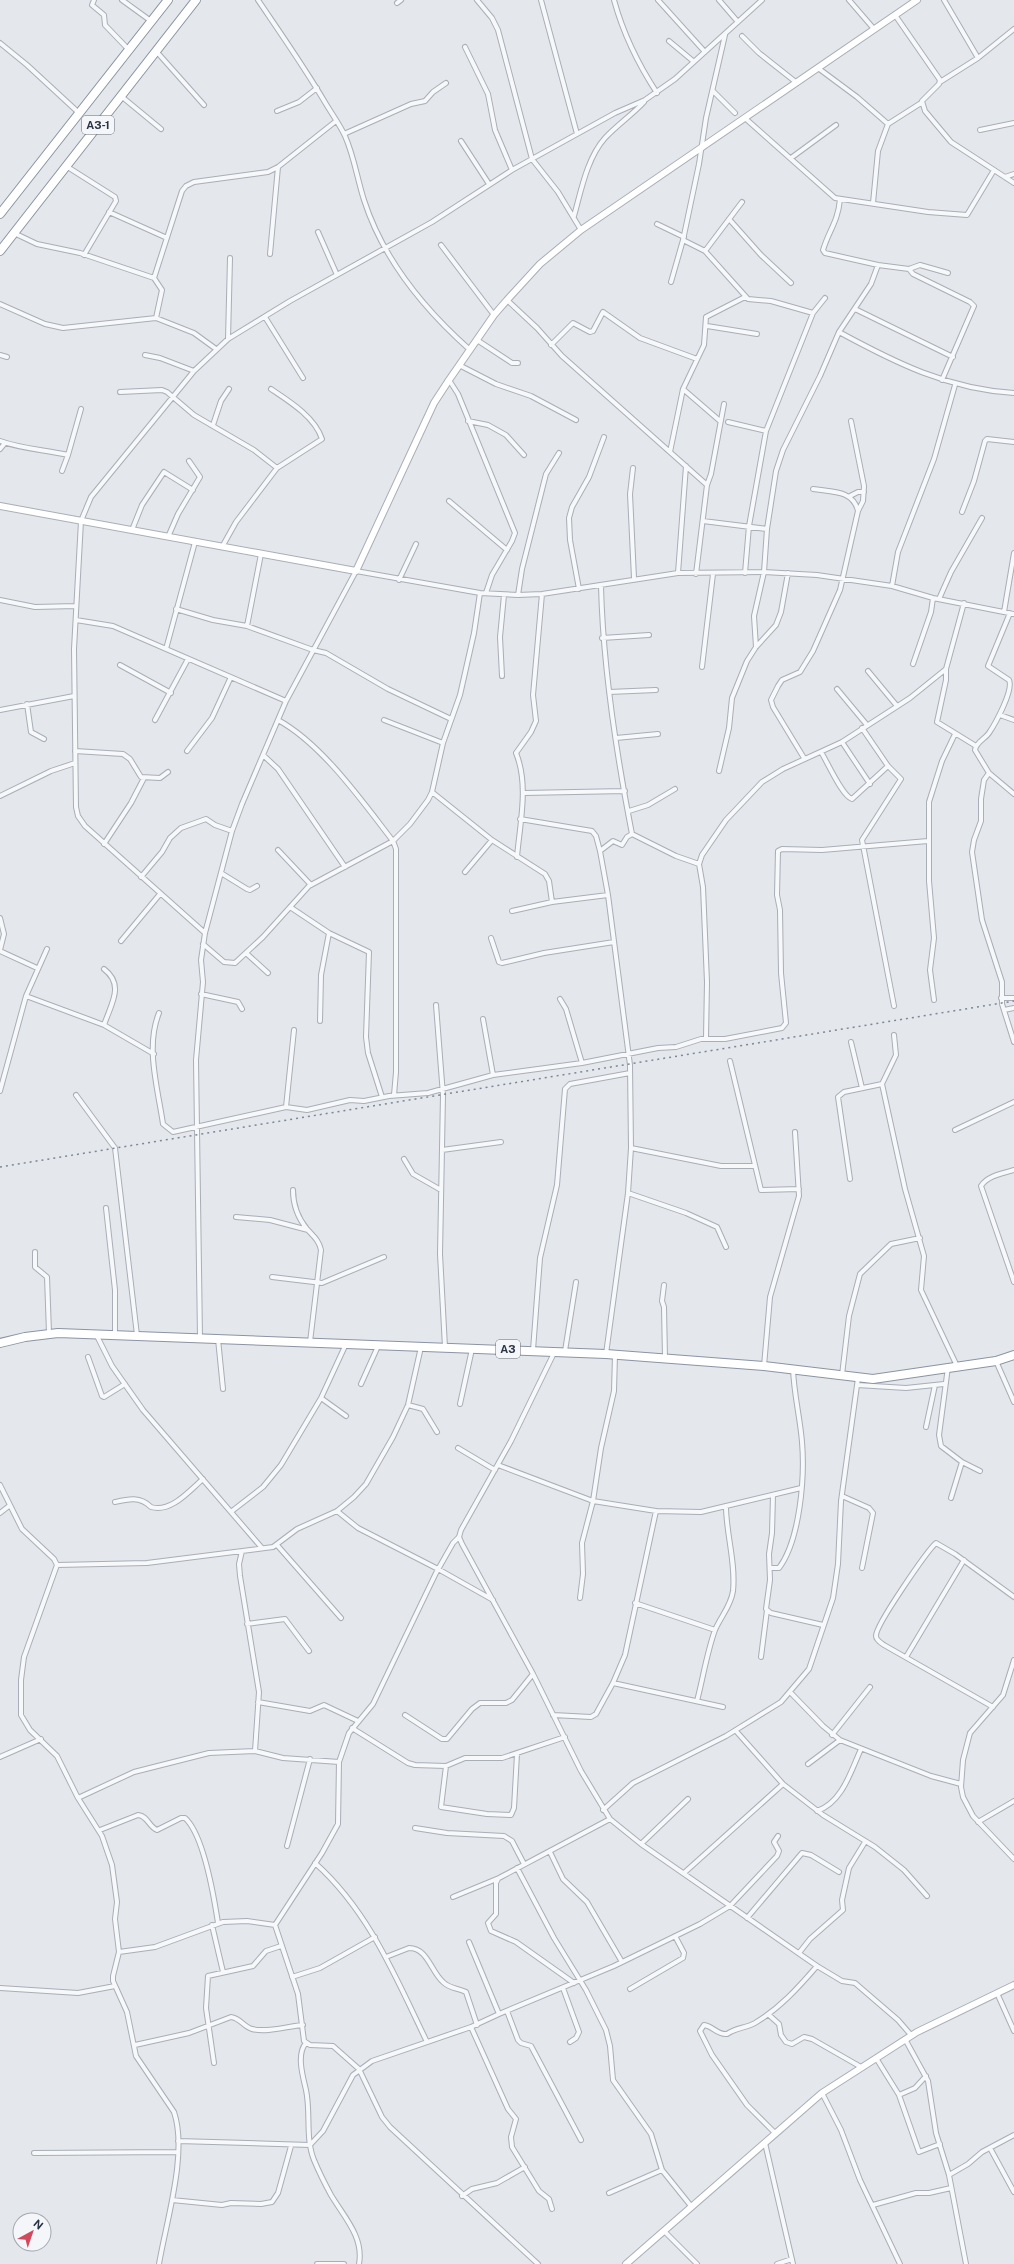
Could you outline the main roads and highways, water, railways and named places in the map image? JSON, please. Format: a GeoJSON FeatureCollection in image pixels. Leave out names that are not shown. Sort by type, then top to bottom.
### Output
{"type":"FeatureCollection","features":[{"type":"Feature","properties":{"kind":"highway","name":"A3-1"},"geometry":{"type":"LineString","coordinates":[[0,214],[168,0]]}},
{"type":"Feature","properties":{"kind":"highway","name":"A3-1"},"geometry":{"type":"LineString","coordinates":[[0,251],[196,0]]}},
{"type":"Feature","properties":{"kind":"highway","name":"A3"},"geometry":{"type":"LineString","coordinates":[[0,1343],[49,1333],[96,1333],[200,1339],[347,1342],[445,1348],[565,1351],[764,1366],[842,1375],[858,1381],[996,1361],[1014,1354]]}},
{"type":"Feature","properties":{"kind":"main road"},"geometry":{"type":"LineString","coordinates":[[0,506],[356,572],[434,404],[469,349],[494,315],[540,264],[581,230],[746,119],[917,0]]}},
{"type":"Feature","properties":{"kind":"main road"},"geometry":{"type":"LineString","coordinates":[[626,2264],[822,2093],[911,2035],[1014,1985]]}},
{"type":"Feature","properties":{"kind":"railway"},"geometry":{"type":"LineString","coordinates":[[0,1167],[1014,1001]]}}]}
